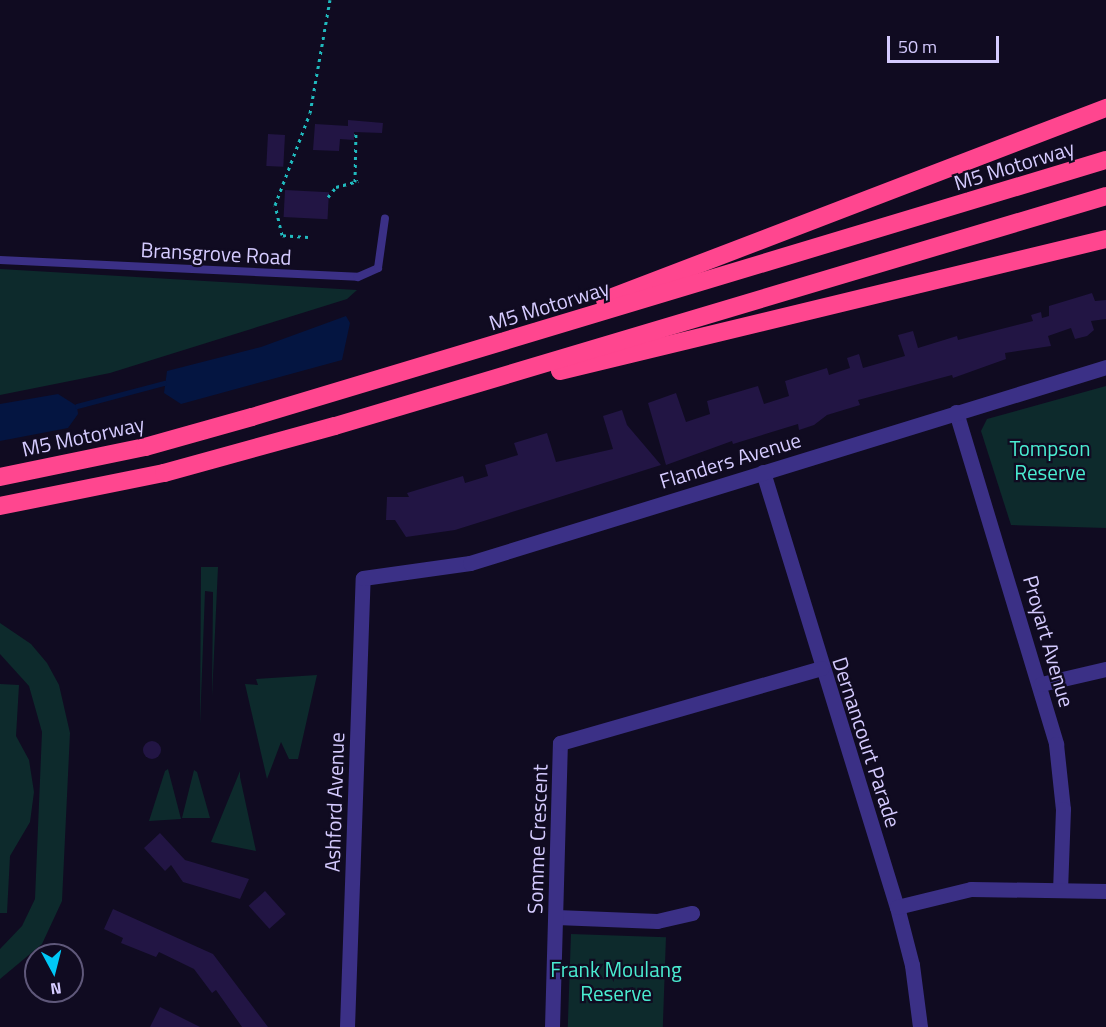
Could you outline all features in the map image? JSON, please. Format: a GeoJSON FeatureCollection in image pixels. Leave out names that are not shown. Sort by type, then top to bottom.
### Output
{"type":"FeatureCollection","features":[{"type":"Feature","properties":{"kind":"highway"},"geometry":{"type":"LineString","coordinates":[[438,362],[806,227],[1106,108]]}},
{"type":"Feature","properties":{"kind":"highway","name":"M5 Motorway"},"geometry":{"type":"LineString","coordinates":[[0,477],[145,447],[438,362],[1106,160]]}},
{"type":"Feature","properties":{"kind":"highway"},"geometry":{"type":"LineString","coordinates":[[0,506],[164,473],[335,426],[1106,196]]}},
{"type":"Feature","properties":{"kind":"highway"},"geometry":{"type":"LineString","coordinates":[[335,426],[1106,238]]}},
{"type":"Feature","properties":{"kind":"street","name":"Flanders Avenue"},"geometry":{"type":"LineString","coordinates":[[363,578],[470,563],[956,411],[1106,367]]}},
{"type":"Feature","properties":{"kind":"street","name":"Proyart Avenue"},"geometry":{"type":"LineString","coordinates":[[956,411],[1041,684],[1056,744],[1063,808],[1060,889]]}},
{"type":"Feature","properties":{"kind":"street","name":"Dernancourt Parade"},"geometry":{"type":"LineString","coordinates":[[763,472],[821,668],[897,907],[920,1027]]}},
{"type":"Feature","properties":{"kind":"street","name":"Ashford Avenue"},"geometry":{"type":"LineString","coordinates":[[347,1027],[363,578]]}},
{"type":"Feature","properties":{"kind":"street","name":"Somme Crescent"},"geometry":{"type":"LineString","coordinates":[[552,1027],[560,743],[821,668]]}},
{"type":"Feature","properties":{"kind":"street"},"geometry":{"type":"LineString","coordinates":[[1041,684],[1106,669]]}},
{"type":"Feature","properties":{"kind":"street"},"geometry":{"type":"LineString","coordinates":[[897,907],[972,890],[1106,891]]}},
{"type":"Feature","properties":{"kind":"street"},"geometry":{"type":"LineString","coordinates":[[556,917],[657,921],[693,913]]}},
{"type":"Feature","properties":{"kind":"lane","name":"Bransgrove Road"},"geometry":{"type":"LineString","coordinates":[[0,260],[357,277],[378,268],[385,218]]}},
{"type":"Feature","properties":{"kind":"path"},"geometry":{"type":"LineString","coordinates":[[308,237],[282,235],[275,205],[310,113],[330,0]]}},
{"type":"Feature","properties":{"kind":"path"},"geometry":{"type":"LineString","coordinates":[[328,197],[336,187],[357,181],[356,132]]}},
{"type":"Feature","properties":{"kind":"green space"},"geometry":{"type":"Polygon","coordinates":[[[0,269],[357,290],[347,299],[110,373],[0,395],[0,269]]]}},
{"type":"Feature","properties":{"kind":"green space","name":"Tompson Reserve"},"geometry":{"type":"Polygon","coordinates":[[[1106,386],[1106,528],[1011,525],[981,431],[987,419],[1106,386]]]}},
{"type":"Feature","properties":{"kind":"green space"},"geometry":{"type":"Polygon","coordinates":[[[201,567],[218,567],[212,697],[213,592],[205,591],[200,725],[201,567]]]}},
{"type":"Feature","properties":{"kind":"green space"},"geometry":{"type":"Polygon","coordinates":[[[0,623],[31,644],[47,663],[59,685],[70,733],[62,901],[42,943],[24,943],[24,959],[0,979],[0,949],[22,926],[35,899],[42,732],[29,686],[0,654],[0,623]]]}},
{"type":"Feature","properties":{"kind":"green space"},"geometry":{"type":"Polygon","coordinates":[[[317,675],[298,759],[289,759],[281,742],[267,779],[245,684],[258,685],[256,679],[317,675]]]}},
{"type":"Feature","properties":{"kind":"green space"},"geometry":{"type":"Polygon","coordinates":[[[0,684],[19,685],[16,736],[29,760],[34,792],[30,822],[10,856],[7,913],[0,913],[0,684]]]}},
{"type":"Feature","properties":{"kind":"green space"},"geometry":{"type":"Polygon","coordinates":[[[168,769],[181,819],[149,821],[165,771],[168,769]]]}},
{"type":"Feature","properties":{"kind":"green space"},"geometry":{"type":"Polygon","coordinates":[[[194,770],[197,772],[210,818],[182,818],[194,770]]]}},
{"type":"Feature","properties":{"kind":"green space"},"geometry":{"type":"Polygon","coordinates":[[[240,771],[240,777],[256,851],[211,842],[240,771]]]}},
{"type":"Feature","properties":{"kind":"green space","name":"Frank Moulang Reserve"},"geometry":{"type":"Polygon","coordinates":[[[571,934],[666,937],[663,1027],[568,1027],[571,934]]]}},
{"type":"Feature","properties":{"kind":"water"},"geometry":{"type":"Polygon","coordinates":[[[346,316],[350,323],[342,360],[181,404],[164,393],[167,371],[261,347],[346,316]]]}},
{"type":"Feature","properties":{"kind":"water"},"geometry":{"type":"Polygon","coordinates":[[[58,394],[77,406],[78,414],[68,428],[0,441],[0,404],[58,394]]]}},
{"type":"Feature","properties":{"kind":"building"},"geometry":{"type":"Polygon","coordinates":[[[348,120],[383,123],[382,133],[354,132],[354,140],[340,139],[339,151],[313,150],[315,124],[348,126],[348,120]]]}},
{"type":"Feature","properties":{"kind":"building"},"geometry":{"type":"Polygon","coordinates":[[[268,134],[285,135],[283,167],[266,166],[268,134]]]}},
{"type":"Feature","properties":{"kind":"building"},"geometry":{"type":"Polygon","coordinates":[[[285,190],[329,192],[328,219],[284,217],[285,190]]]}},
{"type":"Feature","properties":{"kind":"building"},"geometry":{"type":"Polygon","coordinates":[[[1092,293],[1095,301],[1106,300],[1106,319],[1091,321],[1094,330],[1087,336],[1075,339],[1071,328],[1048,336],[1051,346],[1005,353],[1006,359],[953,378],[952,375],[858,400],[860,405],[827,415],[814,425],[799,430],[798,424],[733,444],[732,441],[666,465],[648,403],[676,393],[686,422],[710,414],[707,401],[758,386],[764,404],[789,396],[785,381],[827,368],[829,375],[850,368],[847,358],[859,354],[863,368],[905,356],[898,335],[913,331],[918,348],[957,336],[958,340],[1033,321],[1031,315],[1041,312],[1042,318],[1049,316],[1049,306],[1092,293]]]}},
{"type":"Feature","properties":{"kind":"building"},"geometry":{"type":"Polygon","coordinates":[[[622,410],[627,425],[661,465],[455,530],[406,537],[395,520],[386,520],[387,497],[409,497],[407,493],[463,476],[465,483],[488,476],[485,465],[518,455],[514,443],[547,433],[556,462],[613,449],[603,416],[622,410]]]}},
{"type":"Feature","properties":{"kind":"building"},"geometry":{"type":"Polygon","coordinates":[[[152,741],[158,744],[161,750],[158,756],[152,759],[146,756],[143,750],[146,744],[152,741]]]}},
{"type":"Feature","properties":{"kind":"building"},"geometry":{"type":"Polygon","coordinates":[[[160,833],[185,860],[249,879],[240,899],[183,882],[171,865],[165,871],[144,848],[160,833]]]}},
{"type":"Feature","properties":{"kind":"building"},"geometry":{"type":"Polygon","coordinates":[[[265,891],[286,914],[269,929],[249,906],[265,891]]]}},
{"type":"Feature","properties":{"kind":"building"},"geometry":{"type":"Polygon","coordinates":[[[113,909],[213,954],[268,1027],[242,1027],[216,990],[212,993],[194,969],[159,952],[156,957],[121,943],[123,938],[104,929],[113,909]]]}},
{"type":"Feature","properties":{"kind":"building"},"geometry":{"type":"Polygon","coordinates":[[[160,1007],[200,1027],[150,1027],[160,1007]]]}},
{"type":"Feature","properties":{"kind":"waterway"},"geometry":{"type":"LineString","coordinates":[[77,406],[164,383]]}}]}
